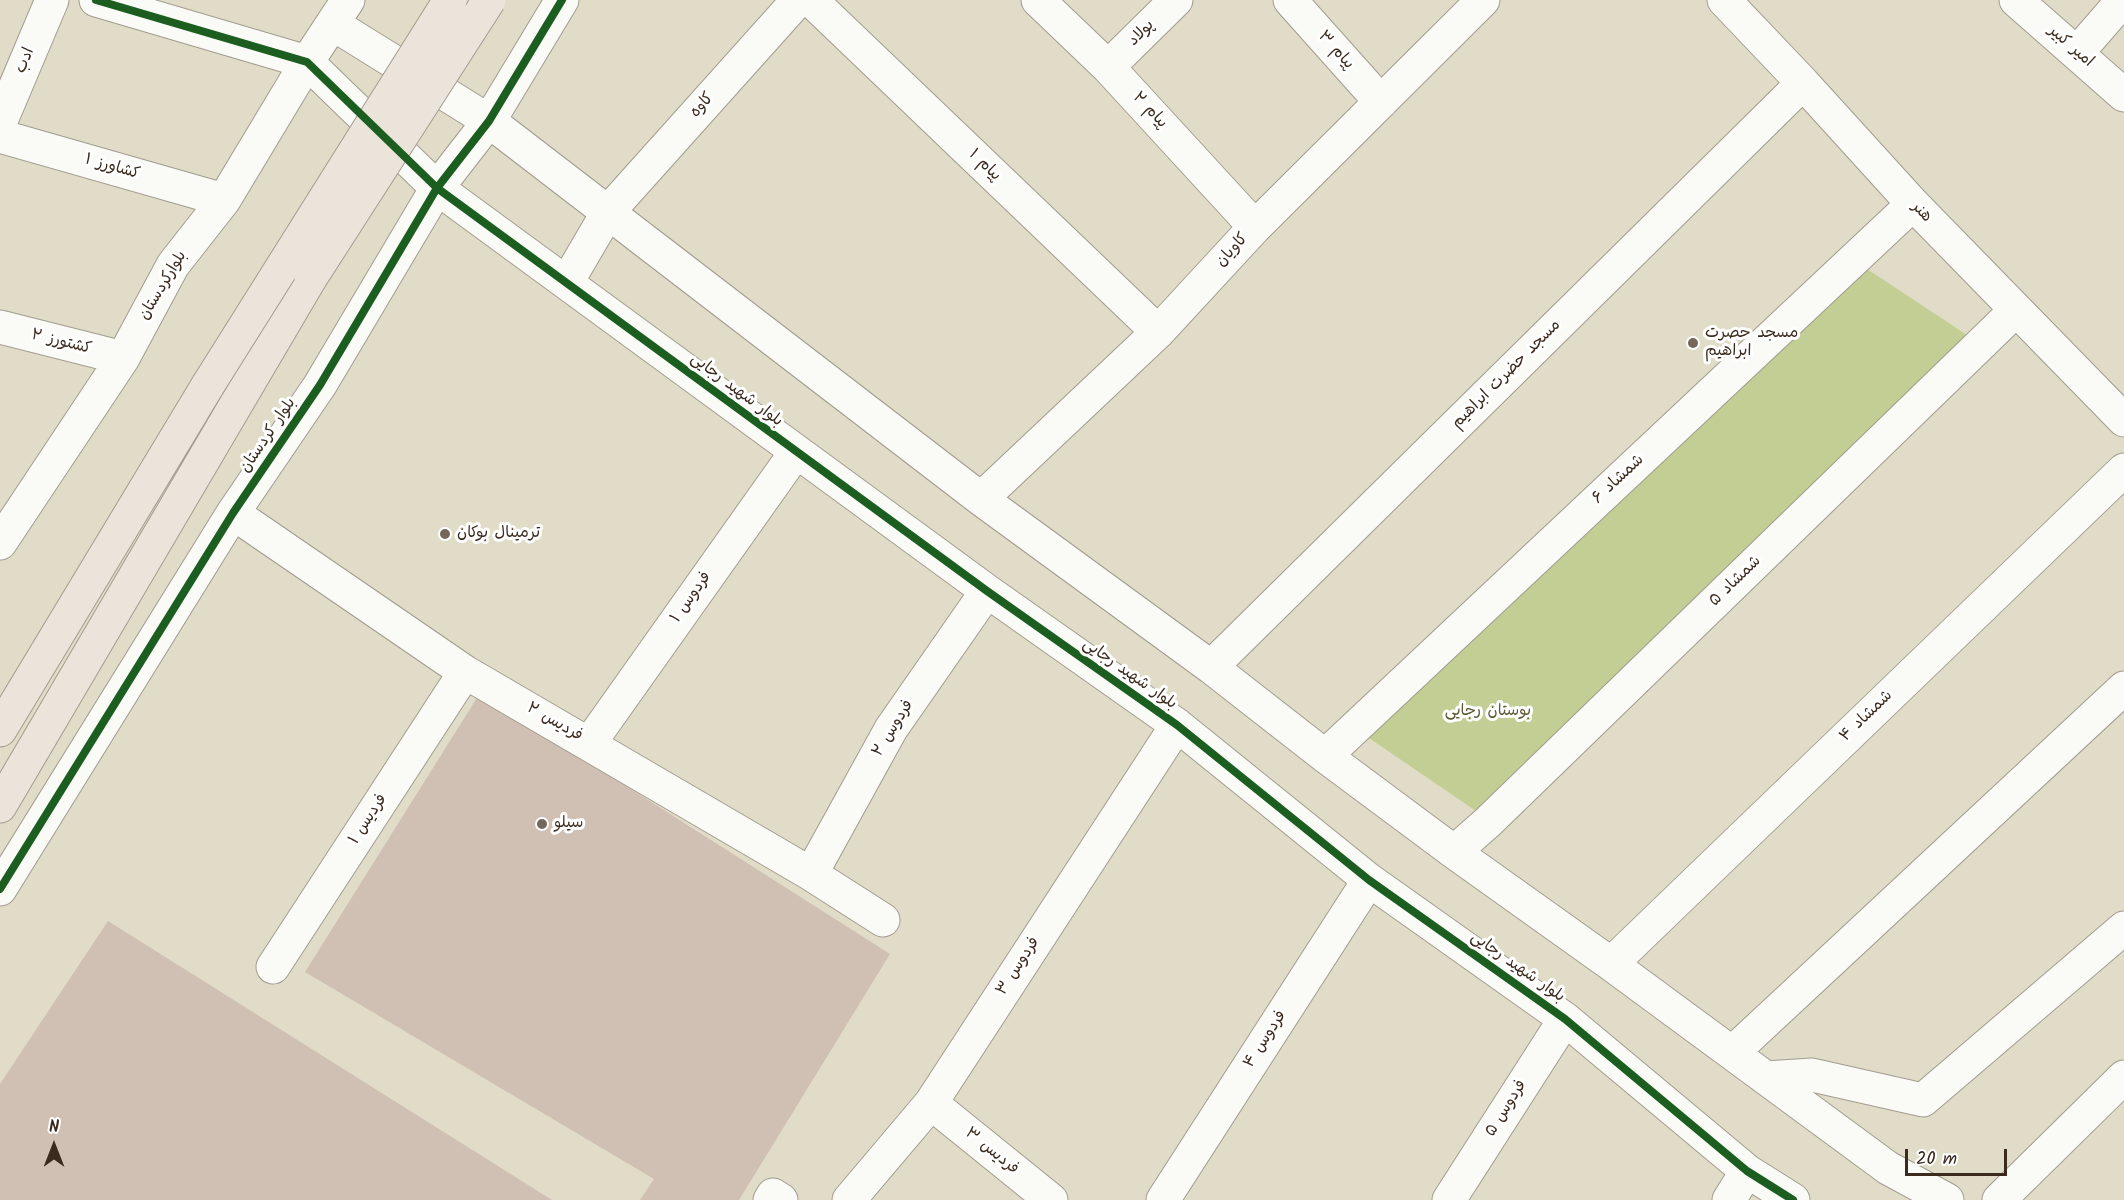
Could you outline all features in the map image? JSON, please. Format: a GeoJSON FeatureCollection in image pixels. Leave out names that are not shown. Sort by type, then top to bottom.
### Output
{"type":"FeatureCollection","features":[{"type":"Feature","properties":{"kind":"main road"},"geometry":{"type":"LineString","coordinates":[[0,730],[208,385],[450,0]]}},
{"type":"Feature","properties":{"kind":"main road"},"geometry":{"type":"LineString","coordinates":[[0,806],[312,277],[489,0]]}},
{"type":"Feature","properties":{"kind":"street","name":"ادب"},"geometry":{"type":"LineString","coordinates":[[0,123],[52,0]]}},
{"type":"Feature","properties":{"kind":"street"},"geometry":{"type":"LineString","coordinates":[[96,0],[307,62]]}},
{"type":"Feature","properties":{"kind":"street","name":"بلوار کردستان"},"geometry":{"type":"LineString","coordinates":[[0,889],[233,513],[320,385],[437,188],[489,121],[562,0]]}},
{"type":"Feature","properties":{"kind":"street","name":"کاوه"},"geometry":{"type":"LineString","coordinates":[[567,282],[608,212],[798,0]]}},
{"type":"Feature","properties":{"kind":"street","name":"پیام ۱"},"geometry":{"type":"LineString","coordinates":[[811,0],[1158,332]]}},
{"type":"Feature","properties":{"kind":"street","name":"پیام ۲"},"geometry":{"type":"LineString","coordinates":[[1038,0],[1108,67],[1255,227]]}},
{"type":"Feature","properties":{"kind":"street","name":"پولاد"},"geometry":{"type":"LineString","coordinates":[[1108,67],[1176,0]]}},
{"type":"Feature","properties":{"kind":"street","name":"پیام ۳"},"geometry":{"type":"LineString","coordinates":[[1290,0],[1381,102]]}},
{"type":"Feature","properties":{"kind":"street","name":"کاویان"},"geometry":{"type":"LineString","coordinates":[[981,499],[1158,332],[1255,227],[1483,0]]}},
{"type":"Feature","properties":{"kind":"street","name":"هنر"},"geometry":{"type":"LineString","coordinates":[[1724,0],[1913,204],[2124,420]]}},
{"type":"Feature","properties":{"kind":"street","name":"امیر کبیر"},"geometry":{"type":"LineString","coordinates":[[2016,0],[2124,95]]}},
{"type":"Feature","properties":{"kind":"street"},"geometry":{"type":"LineString","coordinates":[[2077,53],[2123,0]]}},
{"type":"Feature","properties":{"kind":"street"},"geometry":{"type":"LineString","coordinates":[[340,12],[489,121],[981,499],[1211,667],[1454,852],[1611,964],[1887,1168],[1947,1200]]}},
{"type":"Feature","properties":{"kind":"street","name":"بلوارکردستان"},"geometry":{"type":"LineString","coordinates":[[0,543],[123,358],[173,265],[224,200],[307,62],[340,12]]}},
{"type":"Feature","properties":{"kind":"street","name":"بلوار شهید رجایی"},"geometry":{"type":"LineString","coordinates":[[307,62],[437,188],[987,591],[1177,725],[1369,880],[1565,1018],[1747,1171],[1793,1200]]}},
{"type":"Feature","properties":{"kind":"street","name":"مسجد حضرت ابراهیم"},"geometry":{"type":"LineString","coordinates":[[1211,667],[1803,83]]}},
{"type":"Feature","properties":{"kind":"street","name":"کشاورز ۱"},"geometry":{"type":"LineString","coordinates":[[0,135],[224,200]]}},
{"type":"Feature","properties":{"kind":"street","name":"شمشاد ۶"},"geometry":{"type":"LineString","coordinates":[[1325,756],[1913,204]]}},
{"type":"Feature","properties":{"kind":"street","name":"شمشاد ۵"},"geometry":{"type":"LineString","coordinates":[[1454,852],[1488,822],[2016,310]]}},
{"type":"Feature","properties":{"kind":"street","name":"کشتورز ۲"},"geometry":{"type":"LineString","coordinates":[[0,327],[123,358]]}},
{"type":"Feature","properties":{"kind":"street","name":"فردوس ۱"},"geometry":{"type":"LineString","coordinates":[[589,744],[796,452]]}},
{"type":"Feature","properties":{"kind":"street","name":"شمشاد ۴"},"geometry":{"type":"LineString","coordinates":[[1611,964],[2124,470]]}},
{"type":"Feature","properties":{"kind":"street","name":"فردیس ۲"},"geometry":{"type":"LineString","coordinates":[[233,513],[465,672],[811,874],[883,920]]}},
{"type":"Feature","properties":{"kind":"street","name":"فردوس ۲"},"geometry":{"type":"LineString","coordinates":[[811,874],[891,729],[987,591]]}},
{"type":"Feature","properties":{"kind":"street","name":"فردیس ۱"},"geometry":{"type":"LineString","coordinates":[[273,967],[465,672]]}},
{"type":"Feature","properties":{"kind":"street"},"geometry":{"type":"LineString","coordinates":[[1732,1053],[2124,688]]}},
{"type":"Feature","properties":{"kind":"street","name":"فردوس ۳"},"geometry":{"type":"LineString","coordinates":[[849,1200],[931,1103],[1177,725]]}},
{"type":"Feature","properties":{"kind":"street","name":"فردوس ۴"},"geometry":{"type":"LineString","coordinates":[[1163,1200],[1369,880]]}},
{"type":"Feature","properties":{"kind":"street"},"geometry":{"type":"LineString","coordinates":[[1766,1078],[1812,1075],[1923,1100],[2124,928]]}},
{"type":"Feature","properties":{"kind":"street","name":"فردوس ۵"},"geometry":{"type":"LineString","coordinates":[[1449,1200],[1565,1018]]}},
{"type":"Feature","properties":{"kind":"street"},"geometry":{"type":"LineString","coordinates":[[1999,1200],[2124,1077]]}},
{"type":"Feature","properties":{"kind":"street","name":"فردیس ۳"},"geometry":{"type":"LineString","coordinates":[[931,1103],[1051,1200]]}},
{"type":"Feature","properties":{"kind":"street"},"geometry":{"type":"LineString","coordinates":[[1729,1200],[1747,1171]]}},
{"type":"Feature","properties":{"kind":"street"},"geometry":{"type":"LineString","coordinates":[[770,1200],[773,1195],[781,1200]]}},
{"type":"Feature","properties":{"kind":"green space","name":"بوستان رجایی"},"geometry":{"type":"Polygon","coordinates":[[[1861,265],[1970,337],[1479,813],[1366,736],[1861,265]]]}},
{"type":"Feature","properties":{"kind":"building","name":"سیلو"},"geometry":{"type":"Polygon","coordinates":[[[480,693],[890,954],[739,1200],[640,1200],[654,1179],[305,972],[480,693]]]}},
{"type":"Feature","properties":{"kind":"building"},"geometry":{"type":"Polygon","coordinates":[[[108,921],[552,1200],[0,1200],[0,1084],[108,921]]]}},
{"type":"Feature","properties":{"kind":"cycle path"},"geometry":{"type":"LineString","coordinates":[[96,0],[307,62],[437,188],[987,591],[1177,725],[1369,880],[1565,1019],[1747,1171],[1793,1200]]}},
{"type":"Feature","properties":{"kind":"cycle path"},"geometry":{"type":"LineString","coordinates":[[0,889],[233,513],[320,385],[437,188],[489,121],[562,0]]}},
{"type":"Feature","properties":{"kind":"place","name":"مسجد حصرت ابراهیم"},"geometry":{"type":"Point","coordinates":[1693,343]}},
{"type":"Feature","properties":{"kind":"place","name":"ترمینال بوکان"},"geometry":{"type":"Point","coordinates":[445,534]}},
{"type":"Feature","properties":{"kind":"place","name":"سیلو"},"geometry":{"type":"Point","coordinates":[542,824]}}]}
